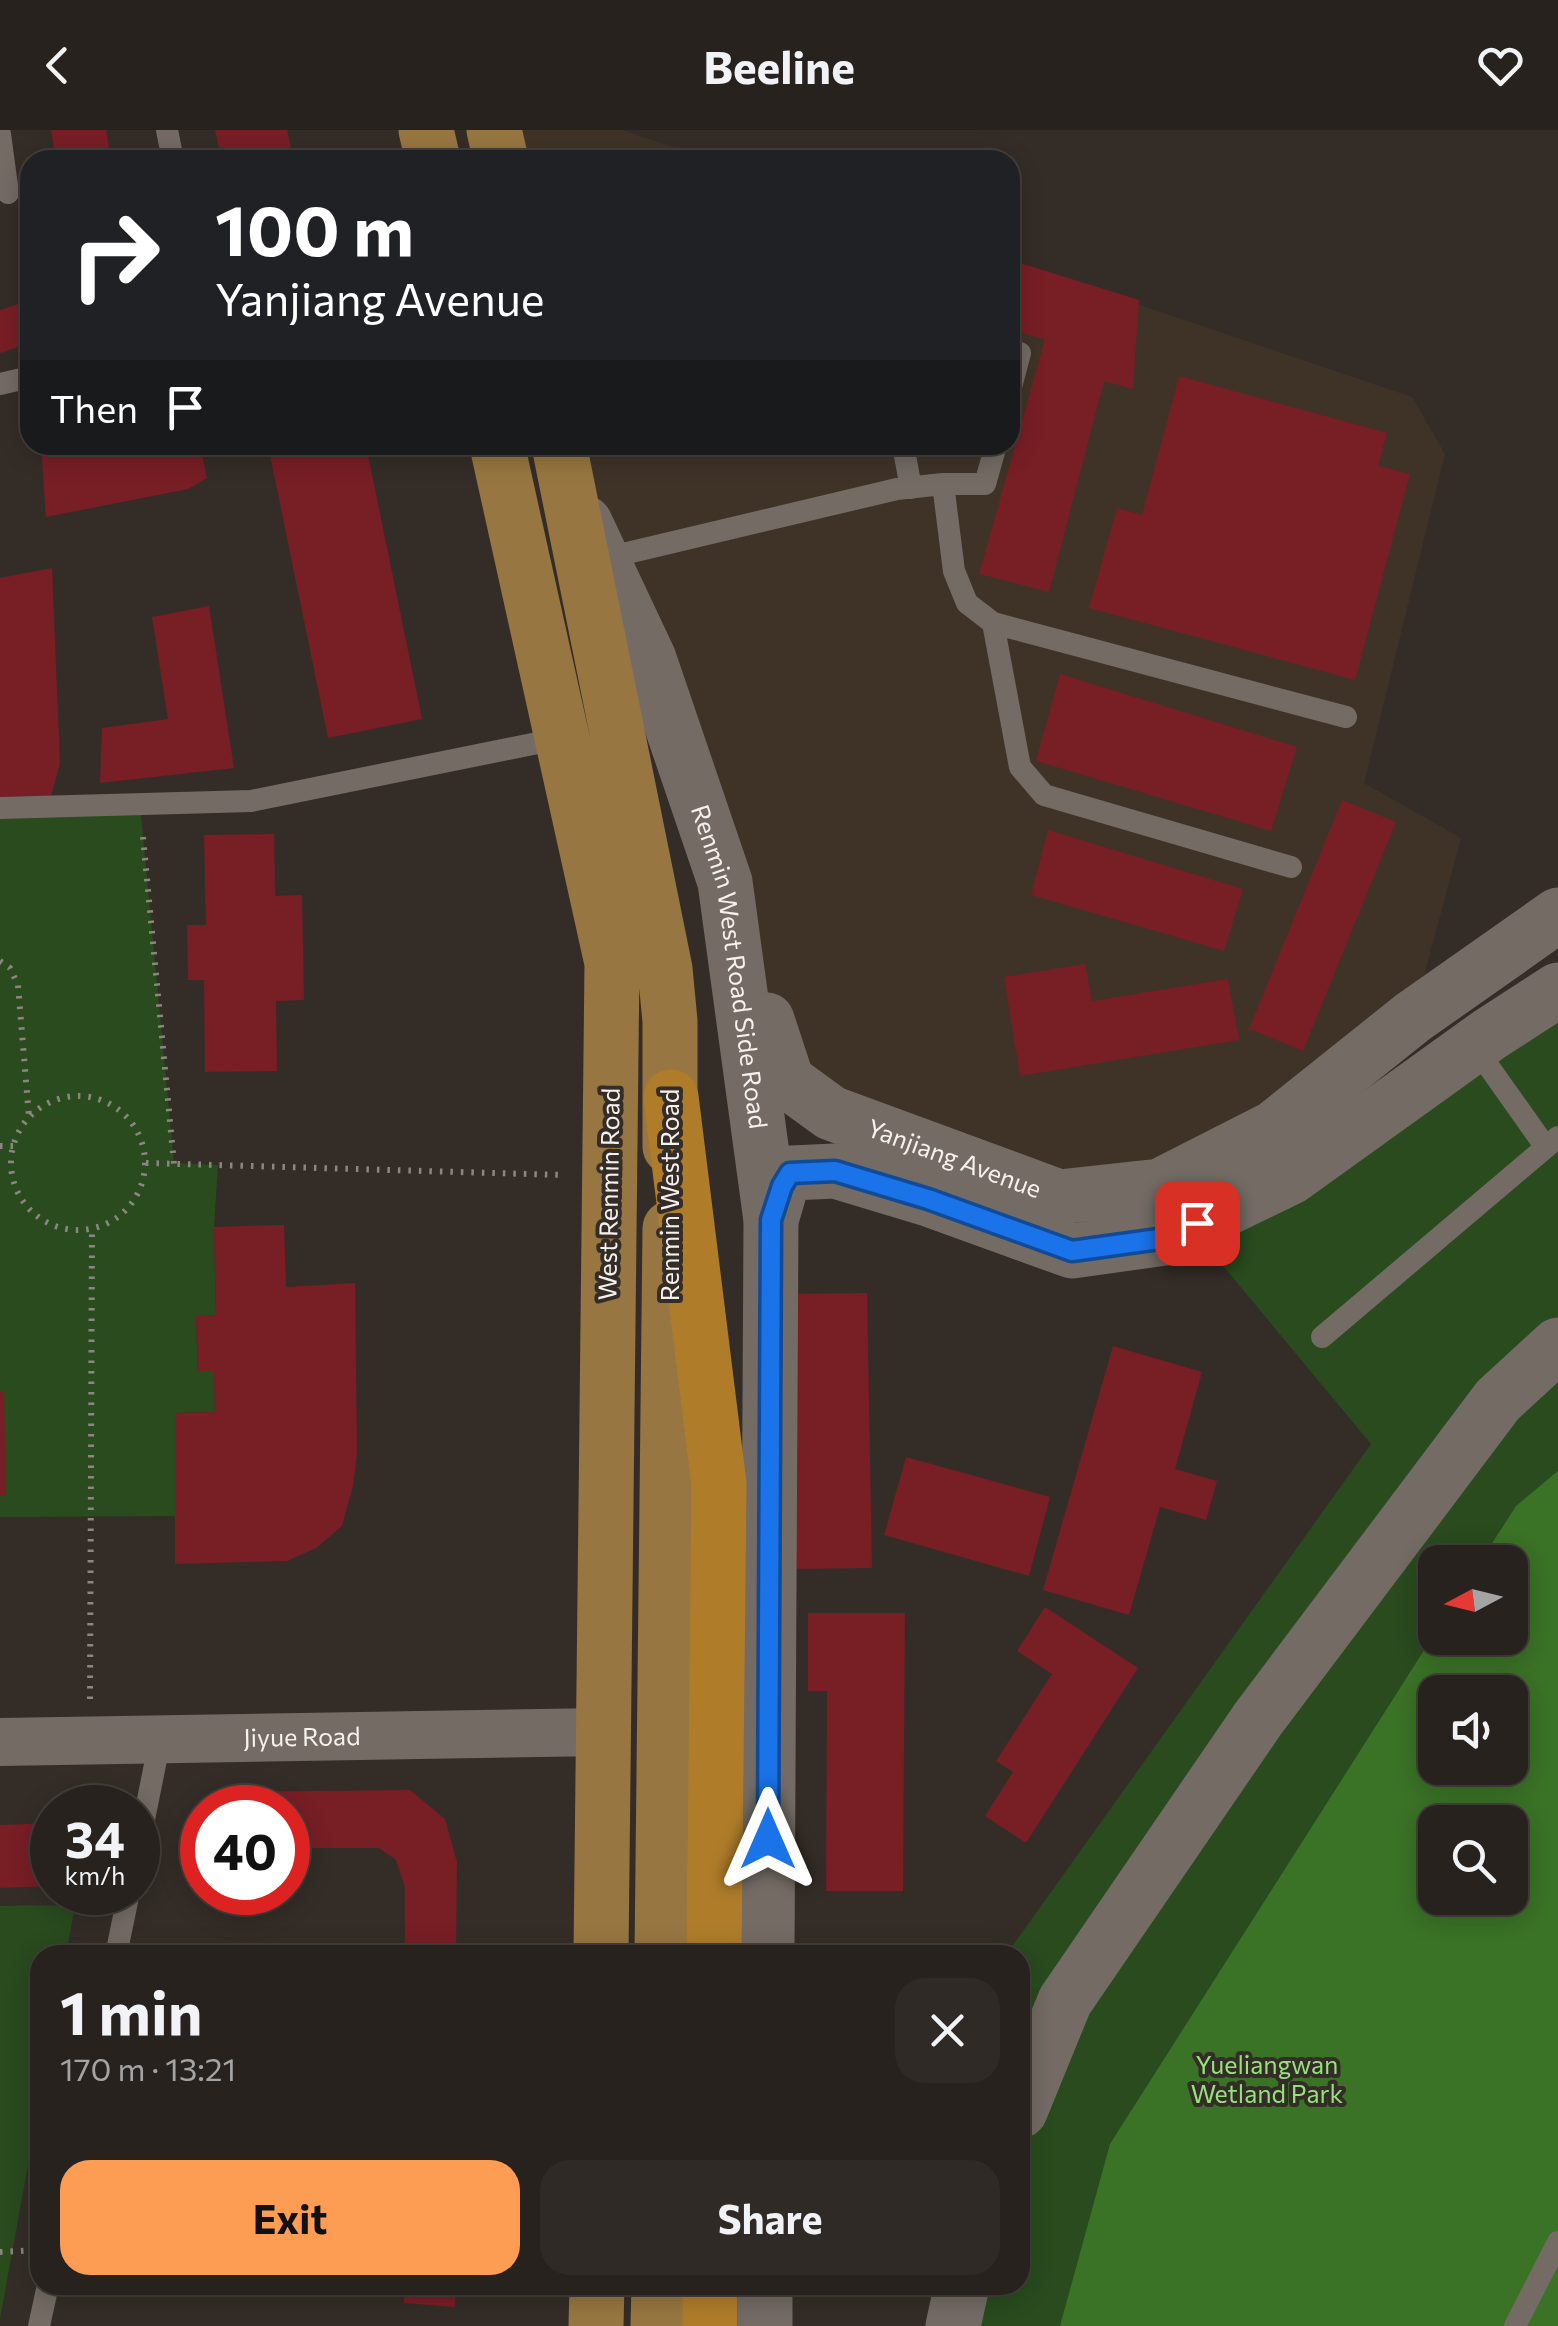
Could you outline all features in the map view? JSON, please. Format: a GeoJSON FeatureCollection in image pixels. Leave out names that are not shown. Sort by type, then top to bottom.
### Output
{"type":"FeatureCollection","features":[{"type":"Feature","properties":{"kind":"highway"},"geometry":{"type":"LineString","coordinates":[[671,1097],[719,1484],[714,1945]]}},
{"type":"Feature","properties":{"kind":"highway"},"geometry":{"type":"LineString","coordinates":[[710,2295],[710,2326]]}},
{"type":"Feature","properties":{"kind":"main road","name":"West Renmin Road"},"geometry":{"type":"LineString","coordinates":[[499,455],[612,963],[601,1945]]}},
{"type":"Feature","properties":{"kind":"main road","name":"Renmin West Road"},"geometry":{"type":"LineString","coordinates":[[564,466],[665,969],[670,1020],[662,1945]]}},
{"type":"Feature","properties":{"kind":"main road"},"geometry":{"type":"LineString","coordinates":[[596,2326],[597,2295]]}},
{"type":"Feature","properties":{"kind":"main road"},"geometry":{"type":"LineString","coordinates":[[658,2295],[658,2326]]}},
{"type":"Feature","properties":{"kind":"street","name":"Renmin West Road Side Road"},"geometry":{"type":"LineString","coordinates":[[564,466],[649,659],[725,882],[771,1220],[767,1945]]}},
{"type":"Feature","properties":{"kind":"street","name":"Yanjiang Avenue"},"geometry":{"type":"LineString","coordinates":[[725,882],[787,1082],[830,1113],[1059,1198],[1160,1186],[1274,1128],[1458,1021],[1558,990]]}},
{"type":"Feature","properties":{"kind":"street","name":"Yanjiang Avenue"},"geometry":{"type":"LineString","coordinates":[[771,1220],[790,1173],[835,1171],[928,1199],[1072,1251],[1166,1238],[1291,1177],[1458,1021],[1558,915]]}},
{"type":"Feature","properties":{"kind":"street"},"geometry":{"type":"LineString","coordinates":[[1030,2087],[1066,2001],[1258,1719],[1498,1400],[1558,1345]]}},
{"type":"Feature","properties":{"kind":"street","name":"Jiyue Road"},"geometry":{"type":"LineString","coordinates":[[0,1742],[603,1732]]}},
{"type":"Feature","properties":{"kind":"street"},"geometry":{"type":"LineString","coordinates":[[765,2295],[765,2326]]}},
{"type":"Feature","properties":{"kind":"street"},"geometry":{"type":"LineString","coordinates":[[953,2326],[960,2295]]}},
{"type":"Feature","properties":{"kind":"lane"},"geometry":{"type":"LineString","coordinates":[[0,134],[8,193]]}},
{"type":"Feature","properties":{"kind":"lane"},"geometry":{"type":"LineString","coordinates":[[905,455],[911,488]]}},
{"type":"Feature","properties":{"kind":"lane"},"geometry":{"type":"LineString","coordinates":[[602,558],[911,488],[985,484],[993,455]]}},
{"type":"Feature","properties":{"kind":"lane"},"geometry":{"type":"LineString","coordinates":[[943,484],[954,572],[967,603],[993,623],[1346,717]]}},
{"type":"Feature","properties":{"kind":"lane"},"geometry":{"type":"LineString","coordinates":[[993,623],[1020,768],[1044,794],[1291,867]]}},
{"type":"Feature","properties":{"kind":"lane"},"geometry":{"type":"LineString","coordinates":[[0,808],[250,801],[562,738]]}},
{"type":"Feature","properties":{"kind":"lane"},"geometry":{"type":"LineString","coordinates":[[1322,1337],[1551,1142],[1458,1021]]}},
{"type":"Feature","properties":{"kind":"lane"},"geometry":{"type":"LineString","coordinates":[[151,1785],[160,1740]]}},
{"type":"Feature","properties":{"kind":"lane"},"geometry":{"type":"LineString","coordinates":[[118,1945],[124,1915]]}},
{"type":"Feature","properties":{"kind":"lane"},"geometry":{"type":"LineString","coordinates":[[1514,2326],[1558,2242]]}},
{"type":"Feature","properties":{"kind":"lane"},"geometry":{"type":"LineString","coordinates":[[39,2326],[46,2295]]}},
{"type":"Feature","properties":{"kind":"path"},"geometry":{"type":"LineString","coordinates":[[140,804],[174,1164]]}},
{"type":"Feature","properties":{"kind":"path"},"geometry":{"type":"LineString","coordinates":[[0,961],[10,968],[18,985],[29,1118]]}},
{"type":"Feature","properties":{"kind":"path"},"geometry":{"type":"LineString","coordinates":[[76,1095],[98,1098],[117,1107],[142,1142],[146,1163],[142,1186],[130,1206],[114,1221],[92,1229],[70,1230],[48,1224],[30,1209],[17,1190],[11,1169],[13,1146],[29,1118],[54,1099],[76,1095]]}},
{"type":"Feature","properties":{"kind":"path"},"geometry":{"type":"LineString","coordinates":[[0,1146],[13,1146]]}},
{"type":"Feature","properties":{"kind":"path"},"geometry":{"type":"LineString","coordinates":[[146,1163],[609,1177]]}},
{"type":"Feature","properties":{"kind":"path"},"geometry":{"type":"LineString","coordinates":[[90,1740],[92,1229]]}},
{"type":"Feature","properties":{"kind":"path"},"geometry":{"type":"LineString","coordinates":[[0,2252],[30,2250]]}},
{"type":"Feature","properties":{"kind":"shaded area"},"geometry":{"type":"Polygon","coordinates":[[[494,130],[622,130],[681,150],[499,150],[494,130]]]}},
{"type":"Feature","properties":{"kind":"shaded area"},"geometry":{"type":"Polygon","coordinates":[[[1020,264],[1412,397],[1445,454],[1364,783],[1461,838],[1413,1017],[1274,1128],[1059,1197],[787,1081],[563,455],[1020,455],[1020,264]]]}},
{"type":"Feature","properties":{"kind":"green space"},"geometry":{"type":"Polygon","coordinates":[[[140,804],[174,1163],[218,1165],[214,1227],[216,1315],[196,1317],[198,1371],[214,1371],[215,1412],[175,1413],[175,1516],[0,1517],[0,808],[140,804]]]}},
{"type":"Feature","properties":{"kind":"green space","name":"Yueliangwan Wetland Park"},"geometry":{"type":"Polygon","coordinates":[[[1558,973],[1558,2326],[943,2326],[948,2295],[1030,2295],[1030,1945],[1013,1945],[1371,1444],[1175,1208],[1558,973]]]}},
{"type":"Feature","properties":{"kind":"green space"},"geometry":{"type":"Polygon","coordinates":[[[1558,1471],[1558,2326],[1060,2326],[1110,2144],[1421,1655],[1528,1655],[1528,1545],[1491,1545],[1516,1506],[1558,1471]]]}},
{"type":"Feature","properties":{"kind":"green space"},"geometry":{"type":"Polygon","coordinates":[[[0,1906],[30,1906],[30,1915],[73,1915],[68,1945],[30,1945],[30,2154],[0,2319],[0,1906]]]}},
{"type":"Feature","properties":{"kind":"building"},"geometry":{"type":"Polygon","coordinates":[[[51,130],[106,130],[109,150],[54,150],[51,130]]]}},
{"type":"Feature","properties":{"kind":"building"},"geometry":{"type":"Polygon","coordinates":[[[215,130],[287,130],[292,150],[220,150],[215,130]]]}},
{"type":"Feature","properties":{"kind":"building"},"geometry":{"type":"Polygon","coordinates":[[[1020,263],[1139,300],[1133,389],[1104,381],[1049,592],[979,574],[1012,455],[1020,455],[1020,428],[1045,339],[1020,333],[1020,263]]]}},
{"type":"Feature","properties":{"kind":"building"},"geometry":{"type":"Polygon","coordinates":[[[20,303],[20,346],[0,353],[0,310],[20,303]]]}},
{"type":"Feature","properties":{"kind":"building"},"geometry":{"type":"Polygon","coordinates":[[[1179,376],[1387,433],[1378,466],[1410,474],[1355,680],[1089,608],[1117,508],[1142,515],[1179,376]]]}},
{"type":"Feature","properties":{"kind":"building"},"geometry":{"type":"Polygon","coordinates":[[[42,455],[202,455],[207,478],[188,489],[46,517],[42,455]]]}},
{"type":"Feature","properties":{"kind":"building"},"geometry":{"type":"Polygon","coordinates":[[[270,455],[368,455],[422,719],[328,738],[270,455]]]}},
{"type":"Feature","properties":{"kind":"building"},"geometry":{"type":"Polygon","coordinates":[[[52,568],[60,764],[51,796],[0,797],[0,578],[52,568]]]}},
{"type":"Feature","properties":{"kind":"building"},"geometry":{"type":"Polygon","coordinates":[[[209,606],[234,768],[100,783],[102,728],[168,719],[152,617],[209,606]]]}},
{"type":"Feature","properties":{"kind":"building"},"geometry":{"type":"Polygon","coordinates":[[[1060,674],[1297,747],[1271,831],[1036,761],[1060,674]]]}},
{"type":"Feature","properties":{"kind":"building"},"geometry":{"type":"Polygon","coordinates":[[[1342,800],[1396,822],[1303,1051],[1249,1029],[1342,800]]]}},
{"type":"Feature","properties":{"kind":"building"},"geometry":{"type":"Polygon","coordinates":[[[1048,830],[1243,889],[1224,951],[1031,895],[1048,830]]]}},
{"type":"Feature","properties":{"kind":"building"},"geometry":{"type":"Polygon","coordinates":[[[274,834],[275,896],[302,895],[304,1000],[276,1001],[277,1071],[205,1072],[204,980],[188,980],[187,925],[206,925],[204,835],[274,834]]]}},
{"type":"Feature","properties":{"kind":"building"},"geometry":{"type":"Polygon","coordinates":[[[1085,964],[1092,1001],[1228,979],[1239,1040],[1020,1076],[1004,977],[1085,964]]]}},
{"type":"Feature","properties":{"kind":"building"},"geometry":{"type":"Polygon","coordinates":[[[284,1225],[286,1287],[355,1283],[357,1454],[342,1526],[316,1548],[287,1561],[175,1564],[175,1413],[215,1412],[214,1371],[198,1371],[196,1316],[216,1315],[214,1227],[284,1225]]]}},
{"type":"Feature","properties":{"kind":"building"},"geometry":{"type":"Polygon","coordinates":[[[867,1293],[872,1568],[788,1569],[783,1294],[867,1293]]]}},
{"type":"Feature","properties":{"kind":"building"},"geometry":{"type":"Polygon","coordinates":[[[1113,1346],[1202,1372],[1175,1469],[1217,1481],[1206,1520],[1160,1507],[1129,1615],[1043,1590],[1113,1346]]]}},
{"type":"Feature","properties":{"kind":"building"},"geometry":{"type":"Polygon","coordinates":[[[0,1391],[4,1391],[6,1496],[0,1496],[0,1391]]]}},
{"type":"Feature","properties":{"kind":"building"},"geometry":{"type":"Polygon","coordinates":[[[906,1457],[1050,1497],[1029,1576],[884,1535],[906,1457]]]}},
{"type":"Feature","properties":{"kind":"building"},"geometry":{"type":"Polygon","coordinates":[[[1045,1607],[1138,1668],[1026,1843],[985,1816],[1013,1772],[996,1761],[1052,1674],[1017,1651],[1045,1607]]]}},
{"type":"Feature","properties":{"kind":"building"},"geometry":{"type":"Polygon","coordinates":[[[808,1613],[905,1613],[903,1891],[826,1891],[827,1691],[808,1691],[808,1613]]]}},
{"type":"Feature","properties":{"kind":"building"},"geometry":{"type":"Polygon","coordinates":[[[410,1790],[445,1819],[457,1862],[456,1945],[405,1945],[405,1887],[396,1860],[379,1848],[310,1848],[310,1791],[410,1790]]]}},
{"type":"Feature","properties":{"kind":"building"},"geometry":{"type":"Polygon","coordinates":[[[30,1824],[30,1887],[0,1888],[0,1825],[30,1824]]]}},
{"type":"Feature","properties":{"kind":"building"},"geometry":{"type":"Polygon","coordinates":[[[404,2295],[455,2295],[455,2307],[404,2303],[404,2295]]]}},
{"type":"Feature","properties":{"kind":"route"},"geometry":{"type":"LineString","coordinates":[[768,1839],[771,1220],[790,1173],[835,1171],[928,1199],[1072,1251],[1166,1238],[1197,1223]]}}]}
